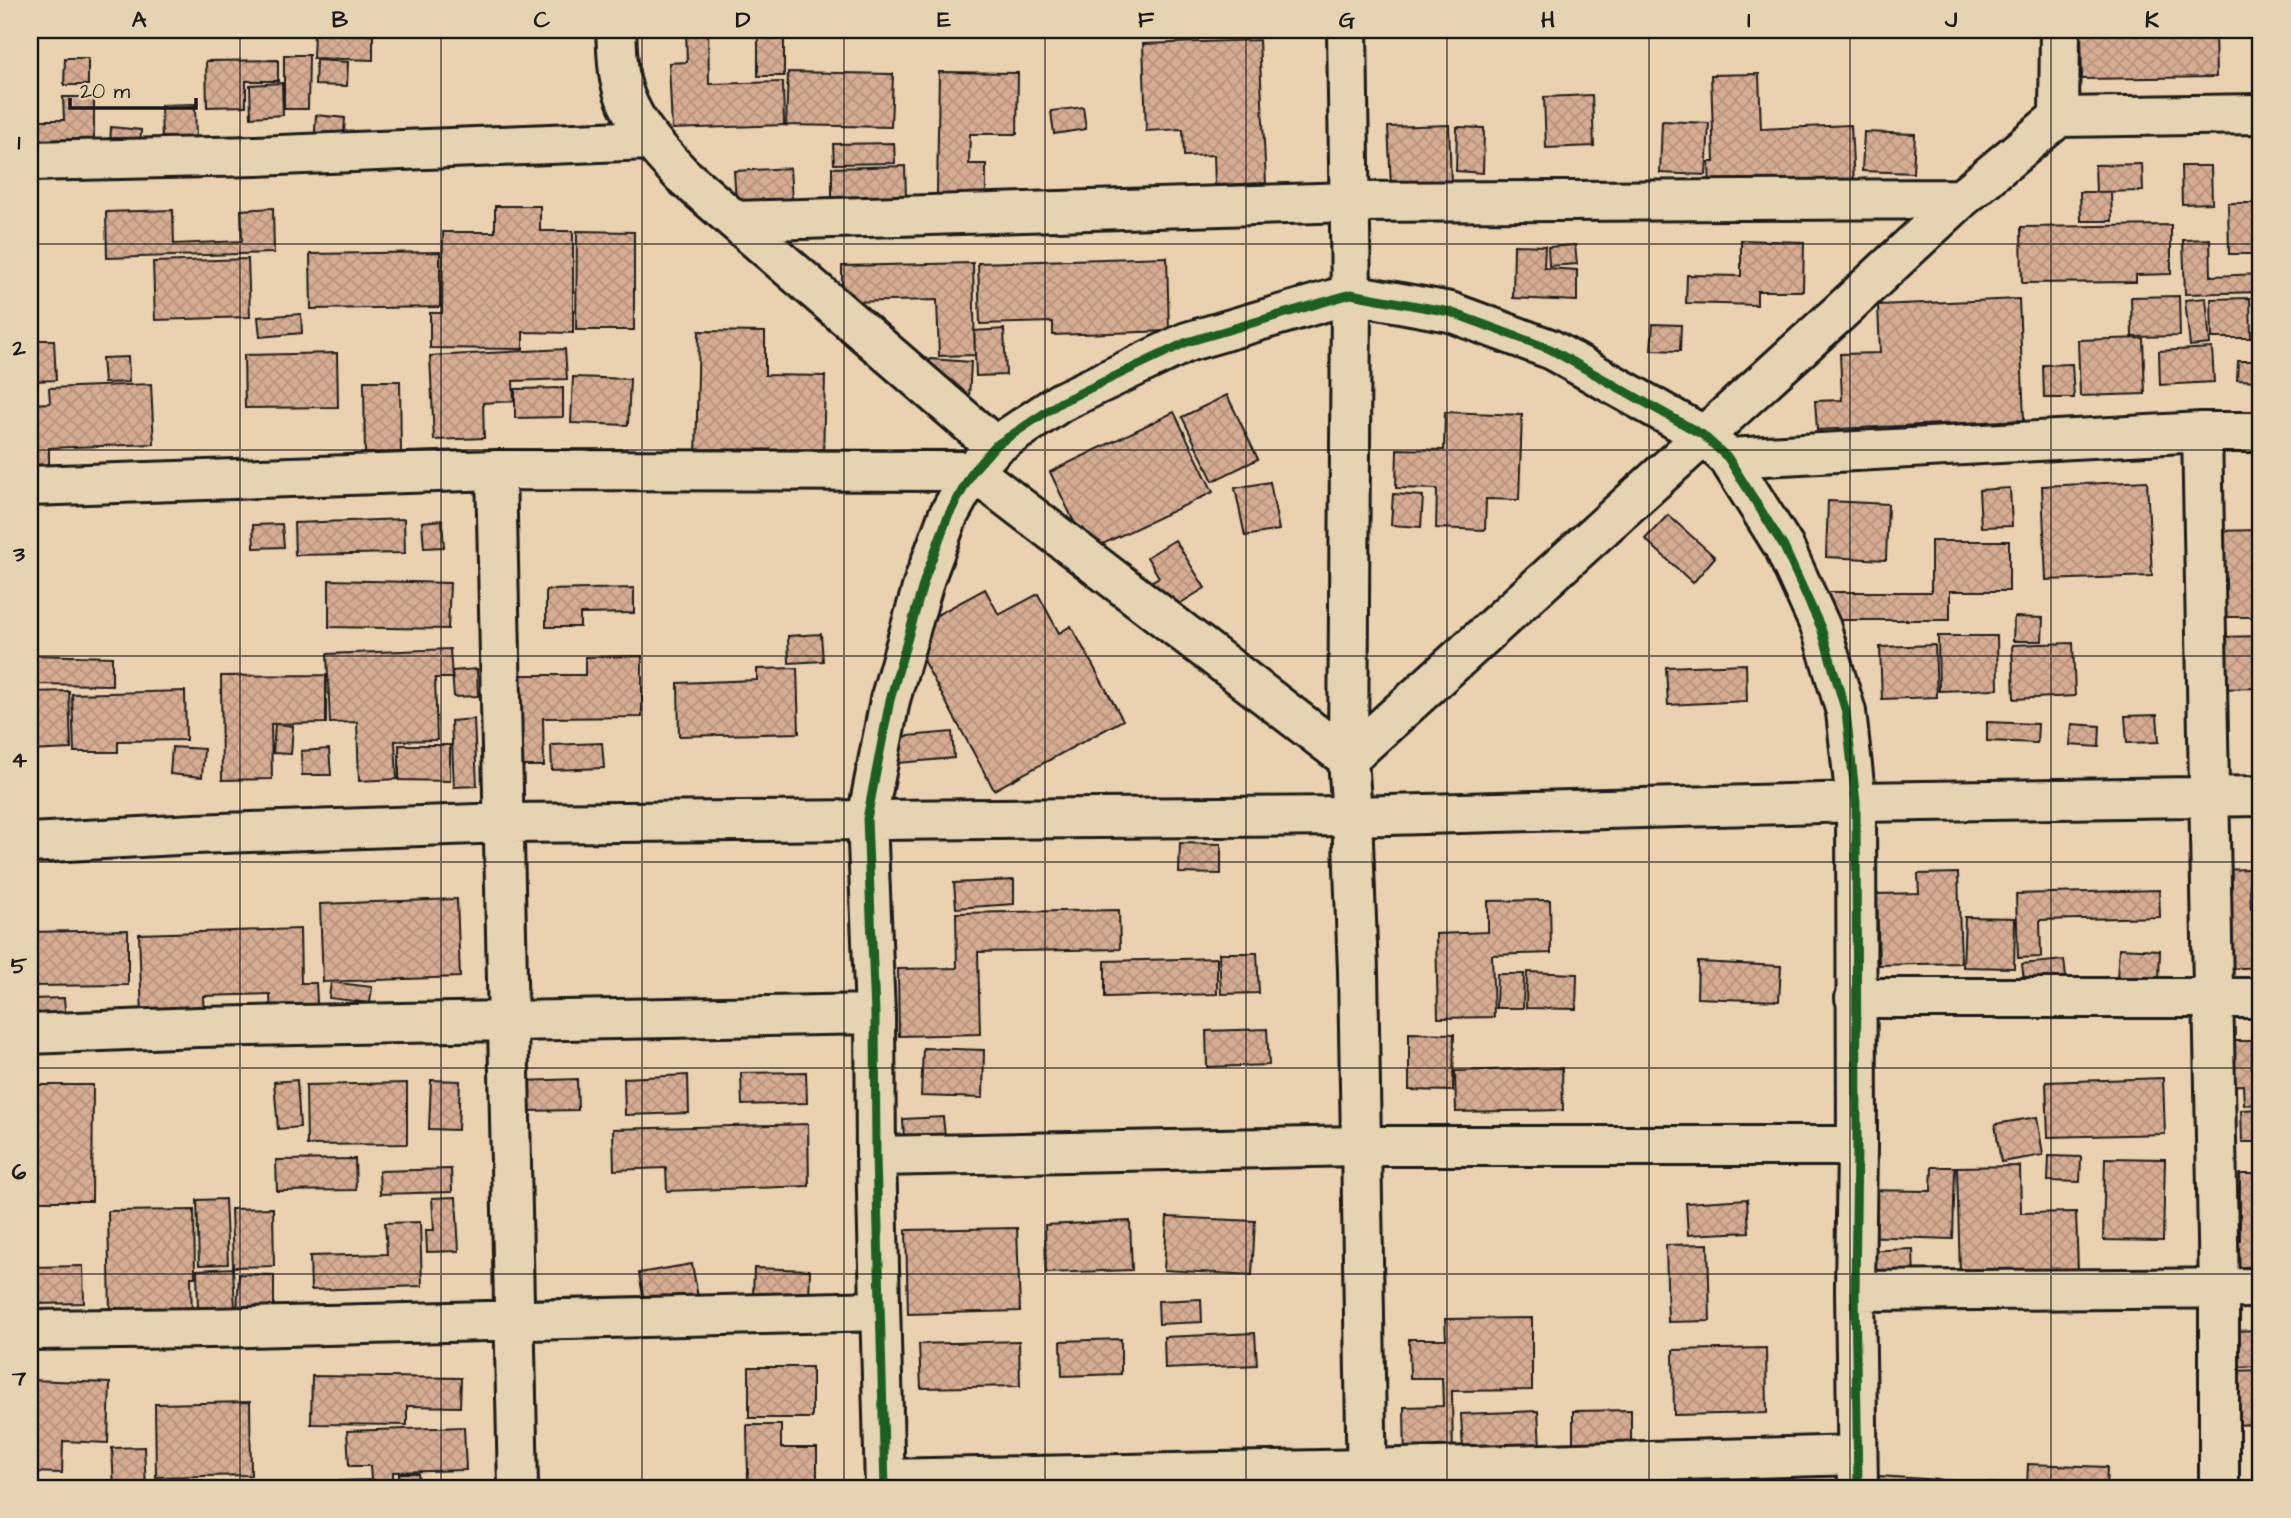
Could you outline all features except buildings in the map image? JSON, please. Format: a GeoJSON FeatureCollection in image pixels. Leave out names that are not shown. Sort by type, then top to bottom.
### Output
{"type":"FeatureCollection","features":[{"type":"Feature","properties":{"kind":"street"},"geometry":{"type":"LineString","coordinates":[[616,30],[620,79],[629,109],[649,140],[682,175],[735,221],[984,458],[1348,758]]}},
{"type":"Feature","properties":{"kind":"street"},"geometry":{"type":"LineString","coordinates":[[1347,30],[1351,294],[1348,758],[1358,971],[1366,1479]]}},
{"type":"Feature","properties":{"kind":"street"},"geometry":{"type":"LineString","coordinates":[[2059,117],[2060,30]]}},
{"type":"Feature","properties":{"kind":"street"},"geometry":{"type":"LineString","coordinates":[[1348,758],[1715,446],[1961,199],[2059,117],[2261,114]]}},
{"type":"Feature","properties":{"kind":"street"},"geometry":{"type":"LineString","coordinates":[[30,161],[256,156],[649,140]]}},
{"type":"Feature","properties":{"kind":"street"},"geometry":{"type":"LineString","coordinates":[[735,221],[1350,202],[1961,199]]}},
{"type":"Feature","properties":{"kind":"street"},"geometry":{"type":"LineString","coordinates":[[1351,294],[1450,312],[1550,349],[1715,446],[1784,547],[1821,628],[1846,712],[1856,803],[1857,1471],[885,1484],[879,1311],[875,1014],[867,819],[890,700],[925,578],[947,516],[984,458],[1061,402],[1187,342],[1351,294]]}},
{"type":"Feature","properties":{"kind":"street"},"geometry":{"type":"LineString","coordinates":[[2202,432],[2219,1290],[2219,1488]]}},
{"type":"Feature","properties":{"kind":"street"},"geometry":{"type":"LineString","coordinates":[[1715,446],[2261,432]]}},
{"type":"Feature","properties":{"kind":"street"},"geometry":{"type":"LineString","coordinates":[[30,486],[496,470],[984,458]]}},
{"type":"Feature","properties":{"kind":"street"},"geometry":{"type":"LineString","coordinates":[[496,470],[518,1488]]}},
{"type":"Feature","properties":{"kind":"street"},"geometry":{"type":"LineString","coordinates":[[30,844],[195,834],[505,823],[1352,816],[2261,796]]}},
{"type":"Feature","properties":{"kind":"street"},"geometry":{"type":"LineString","coordinates":[[1855,998],[2261,998]]}},
{"type":"Feature","properties":{"kind":"street"},"geometry":{"type":"LineString","coordinates":[[30,1034],[198,1027],[875,1014]]}},
{"type":"Feature","properties":{"kind":"street"},"geometry":{"type":"LineString","coordinates":[[876,1156],[1360,1146],[1857,1146]]}},
{"type":"Feature","properties":{"kind":"street"},"geometry":{"type":"LineString","coordinates":[[1855,1290],[2261,1289]]}},
{"type":"Feature","properties":{"kind":"street"},"geometry":{"type":"LineString","coordinates":[[30,1330],[879,1311]]}},
{"type":"Feature","properties":{"kind":"cycle path"},"geometry":{"type":"LineString","coordinates":[[885,1488],[875,1014],[867,819],[890,700],[925,578],[948,516],[973,471],[995,446],[1061,402],[1187,342],[1351,294],[1450,312],[1550,349],[1703,435],[1728,458],[1784,547],[1821,628],[1846,712],[1856,802],[1855,1291],[1858,1488]]}}]}
